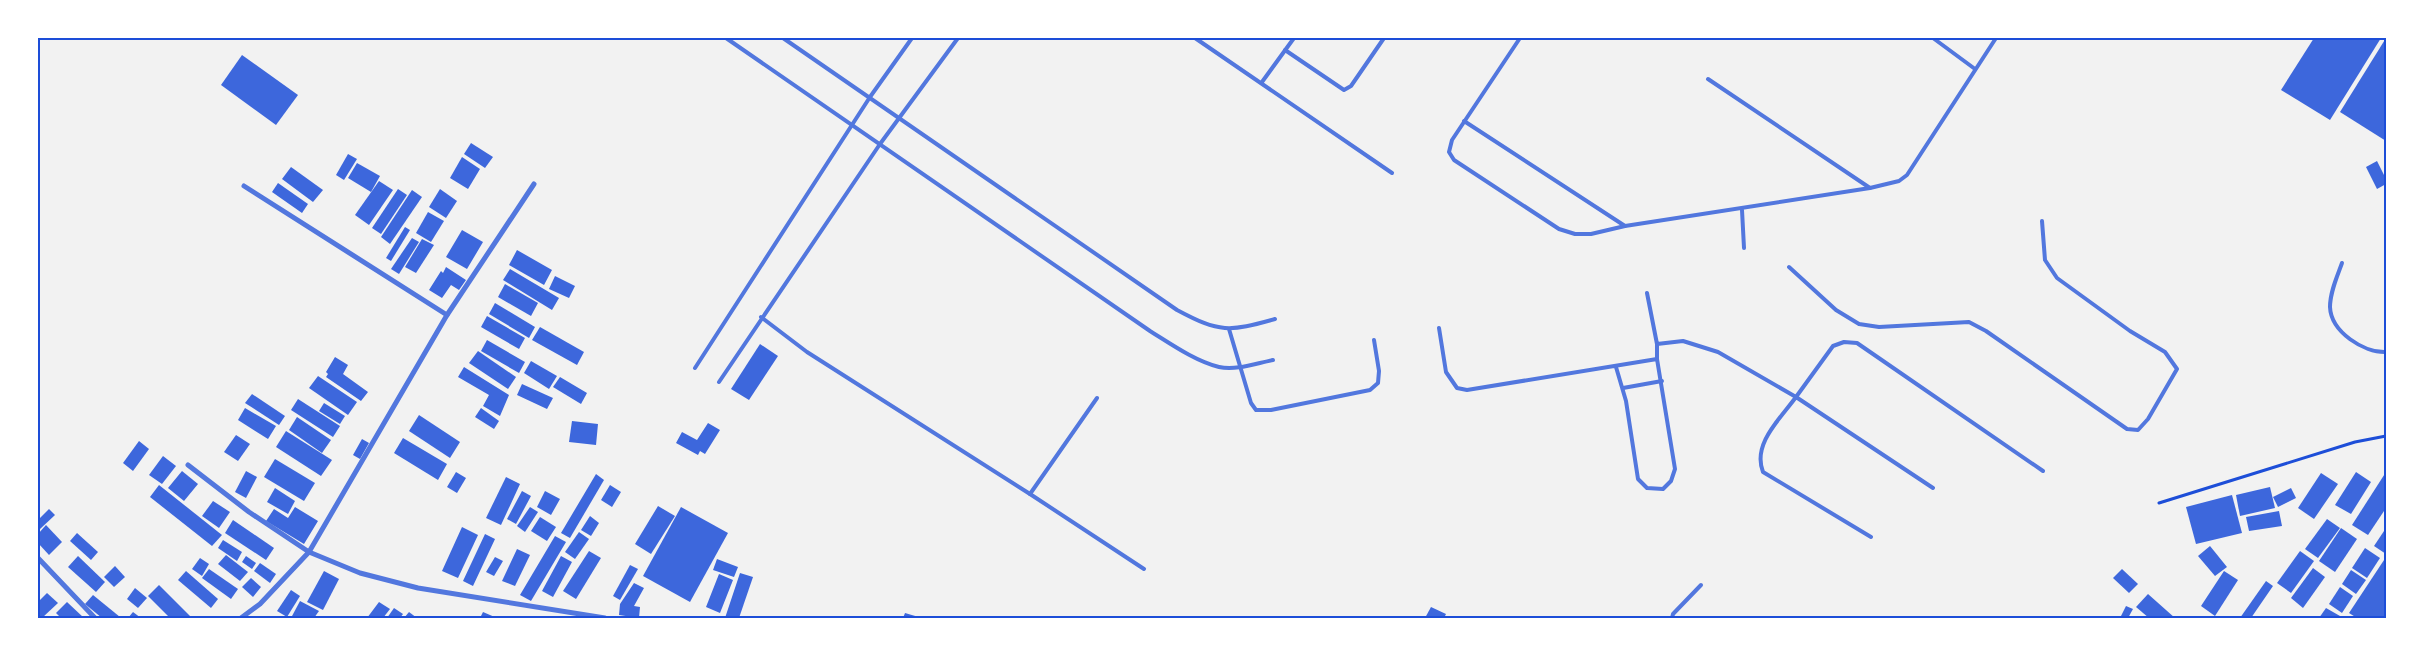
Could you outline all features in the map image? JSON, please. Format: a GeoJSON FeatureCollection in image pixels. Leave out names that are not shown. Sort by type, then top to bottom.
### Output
{"type":"FeatureCollection","features":[{"type":"Feature","properties":{"kind":"street"},"geometry":{"type":"LineString","coordinates":[[241,618],[260,604],[309,552],[447,316],[534,184]]}},
{"type":"Feature","properties":{"kind":"street"},"geometry":{"type":"LineString","coordinates":[[244,186],[447,316]]}},
{"type":"Feature","properties":{"kind":"street"},"geometry":{"type":"LineString","coordinates":[[188,465],[249,512],[309,552],[360,573],[418,588],[605,618]]}},
{"type":"Feature","properties":{"kind":"street"},"geometry":{"type":"LineString","coordinates":[[38,558],[95,618]]}},
{"type":"Feature","properties":{"kind":"lane"},"geometry":{"type":"LineString","coordinates":[[726,38],[1150,331],[1194,357],[1220,368],[1240,367],[1273,360]]}},
{"type":"Feature","properties":{"kind":"lane"},"geometry":{"type":"LineString","coordinates":[[783,38],[1177,310],[1207,326],[1229,329],[1243,328],[1276,319]]}},
{"type":"Feature","properties":{"kind":"lane"},"geometry":{"type":"LineString","coordinates":[[695,368],[870,97],[912,38]]}},
{"type":"Feature","properties":{"kind":"lane"},"geometry":{"type":"LineString","coordinates":[[719,382],[761,317],[880,144],[958,38]]}},
{"type":"Feature","properties":{"kind":"lane"},"geometry":{"type":"LineString","coordinates":[[1195,38],[1262,82],[1392,173]]}},
{"type":"Feature","properties":{"kind":"lane"},"geometry":{"type":"LineString","coordinates":[[1262,82],[1294,38]]}},
{"type":"Feature","properties":{"kind":"lane"},"geometry":{"type":"LineString","coordinates":[[1285,50],[1344,90],[1351,86],[1384,38]]}},
{"type":"Feature","properties":{"kind":"lane"},"geometry":{"type":"LineString","coordinates":[[1520,38],[1452,140],[1449,152],[1454,160],[1559,229],[1575,234],[1591,234],[1625,226],[1742,210],[1870,188],[1898,181],[1907,175],[1996,38]]}},
{"type":"Feature","properties":{"kind":"lane"},"geometry":{"type":"LineString","coordinates":[[1933,38],[1975,69]]}},
{"type":"Feature","properties":{"kind":"lane"},"geometry":{"type":"LineString","coordinates":[[1708,79],[1870,188]]}},
{"type":"Feature","properties":{"kind":"lane"},"geometry":{"type":"LineString","coordinates":[[1464,121],[1625,226]]}},
{"type":"Feature","properties":{"kind":"lane"},"geometry":{"type":"LineString","coordinates":[[1742,210],[1744,248]]}},
{"type":"Feature","properties":{"kind":"lane"},"geometry":{"type":"LineString","coordinates":[[1790,267],[1836,310],[1859,324],[1880,327],[1969,322],[1986,330],[2127,429],[2138,430],[2148,419],[2176,369],[2165,352],[2130,331],[2057,278],[2046,260],[2042,221]]}},
{"type":"Feature","properties":{"kind":"lane"},"geometry":{"type":"LineString","coordinates":[[2342,263],[2334,285],[2330,309],[2340,330],[2364,348],[2386,352]]}},
{"type":"Feature","properties":{"kind":"lane"},"geometry":{"type":"LineString","coordinates":[[1616,367],[1623,388],[1638,479],[1647,488],[1663,489],[1671,481],[1675,469],[1657,359],[1657,344],[1647,293]]}},
{"type":"Feature","properties":{"kind":"lane"},"geometry":{"type":"LineString","coordinates":[[761,317],[807,352],[1144,569]]}},
{"type":"Feature","properties":{"kind":"lane"},"geometry":{"type":"LineString","coordinates":[[1439,328],[1446,372],[1457,388],[1468,390],[1657,359]]}},
{"type":"Feature","properties":{"kind":"lane"},"geometry":{"type":"LineString","coordinates":[[1229,329],[1251,403],[1256,410],[1271,410],[1370,390],[1378,383],[1379,371],[1374,340]]}},
{"type":"Feature","properties":{"kind":"lane"},"geometry":{"type":"LineString","coordinates":[[1657,344],[1683,340],[1718,352],[1796,397],[1933,488]]}},
{"type":"Feature","properties":{"kind":"lane"},"geometry":{"type":"LineString","coordinates":[[1871,537],[1763,472],[1759,462],[1764,442],[1833,346],[1844,342],[1857,344],[2043,471]]}},
{"type":"Feature","properties":{"kind":"lane"},"geometry":{"type":"LineString","coordinates":[[1623,388],[1662,381]]}},
{"type":"Feature","properties":{"kind":"lane"},"geometry":{"type":"LineString","coordinates":[[1030,494],[1097,398]]}},
{"type":"Feature","properties":{"kind":"lane"},"geometry":{"type":"LineString","coordinates":[[1672,618],[1673,614],[1701,585]]}},
{"type":"Feature","properties":{"kind":"path"},"geometry":{"type":"LineString","coordinates":[[2159,503],[2355,442],[2386,436]]}},
{"type":"Feature","properties":{"kind":"building"},"geometry":{"type":"Polygon","coordinates":[[[2314,38],[2381,38],[2330,120],[2281,90],[2314,38]]]}},
{"type":"Feature","properties":{"kind":"building"},"geometry":{"type":"Polygon","coordinates":[[[2386,38],[2386,141],[2340,112],[2386,38]]]}},
{"type":"Feature","properties":{"kind":"building"},"geometry":{"type":"Polygon","coordinates":[[[242,55],[298,95],[276,125],[221,85],[242,55]]]}},
{"type":"Feature","properties":{"kind":"building"},"geometry":{"type":"Polygon","coordinates":[[[471,143],[493,157],[485,168],[464,154],[471,143]]]}},
{"type":"Feature","properties":{"kind":"building"},"geometry":{"type":"Polygon","coordinates":[[[348,154],[357,159],[344,180],[336,175],[348,154]]]}},
{"type":"Feature","properties":{"kind":"building"},"geometry":{"type":"Polygon","coordinates":[[[462,157],[480,169],[468,189],[450,178],[462,157]]]}},
{"type":"Feature","properties":{"kind":"building"},"geometry":{"type":"Polygon","coordinates":[[[2377,161],[2386,179],[2386,184],[2377,189],[2366,167],[2377,161]]]}},
{"type":"Feature","properties":{"kind":"building"},"geometry":{"type":"Polygon","coordinates":[[[357,163],[380,176],[371,192],[348,178],[357,163]]]}},
{"type":"Feature","properties":{"kind":"building"},"geometry":{"type":"Polygon","coordinates":[[[291,167],[323,190],[313,202],[282,179],[291,167]]]}},
{"type":"Feature","properties":{"kind":"building"},"geometry":{"type":"Polygon","coordinates":[[[379,181],[393,190],[369,225],[355,215],[379,181]]]}},
{"type":"Feature","properties":{"kind":"building"},"geometry":{"type":"Polygon","coordinates":[[[278,183],[308,204],[302,213],[272,192],[278,183]]]}},
{"type":"Feature","properties":{"kind":"building"},"geometry":{"type":"Polygon","coordinates":[[[398,189],[407,195],[381,234],[372,228],[398,189]]]}},
{"type":"Feature","properties":{"kind":"building"},"geometry":{"type":"Polygon","coordinates":[[[440,189],[457,201],[446,218],[429,207],[440,189]]]}},
{"type":"Feature","properties":{"kind":"building"},"geometry":{"type":"Polygon","coordinates":[[[412,190],[422,197],[390,244],[381,237],[412,190]]]}},
{"type":"Feature","properties":{"kind":"building"},"geometry":{"type":"Polygon","coordinates":[[[428,212],[444,221],[431,242],[416,233],[428,212]]]}},
{"type":"Feature","properties":{"kind":"building"},"geometry":{"type":"Polygon","coordinates":[[[405,227],[410,230],[391,261],[386,258],[405,227]]]}},
{"type":"Feature","properties":{"kind":"building"},"geometry":{"type":"Polygon","coordinates":[[[462,230],[483,242],[467,269],[446,257],[462,230]]]}},
{"type":"Feature","properties":{"kind":"building"},"geometry":{"type":"Polygon","coordinates":[[[412,238],[419,242],[399,274],[391,269],[412,238]]]}},
{"type":"Feature","properties":{"kind":"building"},"geometry":{"type":"Polygon","coordinates":[[[422,239],[434,245],[416,273],[405,267],[422,239]]]}},
{"type":"Feature","properties":{"kind":"building"},"geometry":{"type":"Polygon","coordinates":[[[517,250],[552,270],[544,285],[509,265],[517,250]]]}},
{"type":"Feature","properties":{"kind":"building"},"geometry":{"type":"Polygon","coordinates":[[[446,267],[466,280],[459,290],[451,285],[442,298],[429,290],[441,271],[443,273],[446,267]]]}},
{"type":"Feature","properties":{"kind":"building"},"geometry":{"type":"Polygon","coordinates":[[[510,269],[559,298],[552,310],[503,280],[510,269]]]}},
{"type":"Feature","properties":{"kind":"building"},"geometry":{"type":"Polygon","coordinates":[[[555,276],[575,286],[569,298],[549,289],[555,276]]]}},
{"type":"Feature","properties":{"kind":"building"},"geometry":{"type":"Polygon","coordinates":[[[505,284],[538,303],[531,316],[498,297],[505,284]]]}},
{"type":"Feature","properties":{"kind":"building"},"geometry":{"type":"Polygon","coordinates":[[[495,303],[535,327],[529,338],[489,314],[495,303]]]}},
{"type":"Feature","properties":{"kind":"building"},"geometry":{"type":"Polygon","coordinates":[[[487,316],[525,338],[519,349],[481,327],[487,316]]]}},
{"type":"Feature","properties":{"kind":"building"},"geometry":{"type":"Polygon","coordinates":[[[540,327],[584,352],[577,365],[532,340],[540,327]]]}},
{"type":"Feature","properties":{"kind":"building"},"geometry":{"type":"Polygon","coordinates":[[[487,340],[525,362],[519,373],[481,351],[487,340]]]}},
{"type":"Feature","properties":{"kind":"building"},"geometry":{"type":"Polygon","coordinates":[[[760,344],[778,356],[749,400],[731,389],[760,344]]]}},
{"type":"Feature","properties":{"kind":"building"},"geometry":{"type":"Polygon","coordinates":[[[478,351],[516,377],[508,389],[469,363],[478,351]]]}},
{"type":"Feature","properties":{"kind":"building"},"geometry":{"type":"Polygon","coordinates":[[[335,357],[348,365],[343,374],[368,392],[361,401],[326,377],[328,374],[326,372],[335,357]]]}},
{"type":"Feature","properties":{"kind":"building"},"geometry":{"type":"Polygon","coordinates":[[[531,361],[557,376],[549,389],[524,373],[531,361]]]}},
{"type":"Feature","properties":{"kind":"building"},"geometry":{"type":"Polygon","coordinates":[[[464,367],[509,395],[500,416],[483,406],[489,395],[458,377],[464,367]]]}},
{"type":"Feature","properties":{"kind":"building"},"geometry":{"type":"Polygon","coordinates":[[[318,376],[357,402],[348,415],[309,388],[318,376]]]}},
{"type":"Feature","properties":{"kind":"building"},"geometry":{"type":"Polygon","coordinates":[[[560,377],[587,393],[581,404],[553,387],[560,377]]]}},
{"type":"Feature","properties":{"kind":"building"},"geometry":{"type":"Polygon","coordinates":[[[522,384],[553,398],[547,409],[517,395],[522,384]]]}},
{"type":"Feature","properties":{"kind":"building"},"geometry":{"type":"Polygon","coordinates":[[[252,394],[285,416],[279,425],[245,403],[252,394]]]}},
{"type":"Feature","properties":{"kind":"building"},"geometry":{"type":"Polygon","coordinates":[[[298,399],[340,426],[333,437],[291,410],[298,399]]]}},
{"type":"Feature","properties":{"kind":"building"},"geometry":{"type":"Polygon","coordinates":[[[324,403],[345,416],[340,424],[319,411],[324,403]]]}},
{"type":"Feature","properties":{"kind":"building"},"geometry":{"type":"Polygon","coordinates":[[[245,408],[276,426],[268,439],[238,420],[245,408]]]}},
{"type":"Feature","properties":{"kind":"building"},"geometry":{"type":"Polygon","coordinates":[[[481,408],[499,421],[494,429],[475,417],[481,408]]]}},
{"type":"Feature","properties":{"kind":"building"},"geometry":{"type":"Polygon","coordinates":[[[419,415],[460,442],[450,458],[409,431],[419,415]]]}},
{"type":"Feature","properties":{"kind":"building"},"geometry":{"type":"Polygon","coordinates":[[[297,417],[331,440],[322,453],[289,430],[297,417]]]}},
{"type":"Feature","properties":{"kind":"building"},"geometry":{"type":"Polygon","coordinates":[[[572,421],[598,424],[596,445],[569,442],[572,421]]]}},
{"type":"Feature","properties":{"kind":"building"},"geometry":{"type":"Polygon","coordinates":[[[708,423],[720,430],[705,454],[700,451],[698,455],[676,443],[682,432],[697,440],[708,423]]]}},
{"type":"Feature","properties":{"kind":"building"},"geometry":{"type":"Polygon","coordinates":[[[286,431],[332,460],[321,476],[276,447],[286,431]]]}},
{"type":"Feature","properties":{"kind":"building"},"geometry":{"type":"Polygon","coordinates":[[[236,435],[250,444],[238,461],[224,452],[236,435]]]}},
{"type":"Feature","properties":{"kind":"building"},"geometry":{"type":"Polygon","coordinates":[[[403,438],[447,464],[438,480],[394,453],[403,438]]]}},
{"type":"Feature","properties":{"kind":"building"},"geometry":{"type":"Polygon","coordinates":[[[362,439],[369,443],[360,459],[353,455],[362,439]]]}},
{"type":"Feature","properties":{"kind":"building"},"geometry":{"type":"Polygon","coordinates":[[[139,441],[149,449],[133,471],[123,463],[139,441]]]}},
{"type":"Feature","properties":{"kind":"building"},"geometry":{"type":"Polygon","coordinates":[[[163,456],[176,466],[162,484],[149,475],[163,456]]]}},
{"type":"Feature","properties":{"kind":"building"},"geometry":{"type":"Polygon","coordinates":[[[275,459],[315,483],[304,501],[264,477],[275,459]]]}},
{"type":"Feature","properties":{"kind":"building"},"geometry":{"type":"Polygon","coordinates":[[[182,471],[198,484],[184,501],[168,488],[182,471]]]}},
{"type":"Feature","properties":{"kind":"building"},"geometry":{"type":"Polygon","coordinates":[[[246,471],[257,477],[246,498],[235,492],[246,471]]]}},
{"type":"Feature","properties":{"kind":"building"},"geometry":{"type":"Polygon","coordinates":[[[456,472],[466,478],[457,493],[447,487],[456,472]]]}},
{"type":"Feature","properties":{"kind":"building"},"geometry":{"type":"Polygon","coordinates":[[[2356,472],[2371,482],[2351,514],[2335,505],[2356,472]]]}},
{"type":"Feature","properties":{"kind":"building"},"geometry":{"type":"Polygon","coordinates":[[[2386,472],[2386,508],[2368,535],[2352,525],[2386,472]]]}},
{"type":"Feature","properties":{"kind":"building"},"geometry":{"type":"Polygon","coordinates":[[[2321,473],[2338,484],[2314,519],[2298,508],[2321,473]]]}},
{"type":"Feature","properties":{"kind":"building"},"geometry":{"type":"Polygon","coordinates":[[[596,474],[604,480],[570,538],[561,533],[596,474]]]}},
{"type":"Feature","properties":{"kind":"building"},"geometry":{"type":"Polygon","coordinates":[[[506,477],[520,484],[501,525],[486,518],[506,477]]]}},
{"type":"Feature","properties":{"kind":"building"},"geometry":{"type":"Polygon","coordinates":[[[159,485],[222,535],[212,546],[150,497],[159,485]]]}},
{"type":"Feature","properties":{"kind":"building"},"geometry":{"type":"Polygon","coordinates":[[[610,485],[621,492],[612,507],[601,500],[610,485]]]}},
{"type":"Feature","properties":{"kind":"building"},"geometry":{"type":"Polygon","coordinates":[[[2270,487],[2275,508],[2240,516],[2236,495],[2270,487]]]}},
{"type":"Feature","properties":{"kind":"building"},"geometry":{"type":"Polygon","coordinates":[[[275,488],[295,501],[288,514],[267,502],[275,488]]]}},
{"type":"Feature","properties":{"kind":"building"},"geometry":{"type":"Polygon","coordinates":[[[2291,488],[2296,498],[2278,507],[2273,497],[2291,488]]]}},
{"type":"Feature","properties":{"kind":"building"},"geometry":{"type":"Polygon","coordinates":[[[522,491],[531,496],[516,524],[507,519],[522,491]]]}},
{"type":"Feature","properties":{"kind":"building"},"geometry":{"type":"Polygon","coordinates":[[[545,491],[560,499],[551,515],[537,507],[545,491]]]}},
{"type":"Feature","properties":{"kind":"building"},"geometry":{"type":"Polygon","coordinates":[[[2232,495],[2242,533],[2196,544],[2186,507],[2232,495]]]}},
{"type":"Feature","properties":{"kind":"building"},"geometry":{"type":"Polygon","coordinates":[[[213,501],[230,512],[219,528],[202,516],[213,501]]]}},
{"type":"Feature","properties":{"kind":"building"},"geometry":{"type":"Polygon","coordinates":[[[658,506],[675,516],[651,554],[635,544],[658,506]]]}},
{"type":"Feature","properties":{"kind":"building"},"geometry":{"type":"Polygon","coordinates":[[[295,507],[318,521],[304,544],[266,521],[274,509],[288,518],[295,507]]]}},
{"type":"Feature","properties":{"kind":"building"},"geometry":{"type":"Polygon","coordinates":[[[530,507],[538,512],[525,532],[517,526],[530,507]]]}},
{"type":"Feature","properties":{"kind":"building"},"geometry":{"type":"Polygon","coordinates":[[[681,507],[728,533],[690,602],[643,576],[681,507]]]}},
{"type":"Feature","properties":{"kind":"building"},"geometry":{"type":"Polygon","coordinates":[[[49,509],[55,515],[39,530],[38,520],[49,509]]]}},
{"type":"Feature","properties":{"kind":"building"},"geometry":{"type":"Polygon","coordinates":[[[2279,511],[2282,526],[2249,531],[2246,517],[2279,511]]]}},
{"type":"Feature","properties":{"kind":"building"},"geometry":{"type":"Polygon","coordinates":[[[590,516],[599,523],[591,536],[581,530],[590,516]]]}},
{"type":"Feature","properties":{"kind":"building"},"geometry":{"type":"Polygon","coordinates":[[[540,517],[556,527],[547,541],[531,531],[540,517]]]}},
{"type":"Feature","properties":{"kind":"building"},"geometry":{"type":"Polygon","coordinates":[[[2327,519],[2340,528],[2318,558],[2305,549],[2327,519]]]}},
{"type":"Feature","properties":{"kind":"building"},"geometry":{"type":"Polygon","coordinates":[[[233,520],[274,548],[266,560],[225,533],[233,520]]]}},
{"type":"Feature","properties":{"kind":"building"},"geometry":{"type":"Polygon","coordinates":[[[46,525],[62,542],[49,555],[38,543],[38,534],[46,525]]]}},
{"type":"Feature","properties":{"kind":"building"},"geometry":{"type":"Polygon","coordinates":[[[462,527],[478,535],[458,578],[442,571],[462,527]]]}},
{"type":"Feature","properties":{"kind":"building"},"geometry":{"type":"Polygon","coordinates":[[[2341,528],[2357,539],[2335,572],[2319,561],[2341,528]]]}},
{"type":"Feature","properties":{"kind":"building"},"geometry":{"type":"Polygon","coordinates":[[[2386,528],[2386,554],[2374,546],[2386,528]]]}},
{"type":"Feature","properties":{"kind":"building"},"geometry":{"type":"Polygon","coordinates":[[[579,532],[589,539],[575,559],[565,552],[579,532]]]}},
{"type":"Feature","properties":{"kind":"building"},"geometry":{"type":"Polygon","coordinates":[[[77,533],[98,552],[91,560],[70,541],[77,533]]]}},
{"type":"Feature","properties":{"kind":"building"},"geometry":{"type":"Polygon","coordinates":[[[485,534],[495,539],[473,586],[463,581],[485,534]]]}},
{"type":"Feature","properties":{"kind":"building"},"geometry":{"type":"Polygon","coordinates":[[[555,536],[566,542],[531,601],[520,595],[555,536]]]}},
{"type":"Feature","properties":{"kind":"building"},"geometry":{"type":"Polygon","coordinates":[[[223,540],[242,552],[237,561],[218,548],[223,540]]]}},
{"type":"Feature","properties":{"kind":"building"},"geometry":{"type":"Polygon","coordinates":[[[2210,546],[2227,567],[2215,576],[2198,556],[2210,546]]]}},
{"type":"Feature","properties":{"kind":"building"},"geometry":{"type":"Polygon","coordinates":[[[2365,548],[2380,558],[2367,578],[2352,568],[2365,548]]]}},
{"type":"Feature","properties":{"kind":"building"},"geometry":{"type":"Polygon","coordinates":[[[517,549],[530,555],[515,586],[502,581],[517,549]]]}},
{"type":"Feature","properties":{"kind":"building"},"geometry":{"type":"Polygon","coordinates":[[[589,551],[601,558],[576,599],[563,591],[589,551]]]}},
{"type":"Feature","properties":{"kind":"building"},"geometry":{"type":"Polygon","coordinates":[[[2300,551],[2314,561],[2291,593],[2277,583],[2300,551]]]}},
{"type":"Feature","properties":{"kind":"building"},"geometry":{"type":"Polygon","coordinates":[[[226,555],[248,572],[240,581],[218,564],[226,555]]]}},
{"type":"Feature","properties":{"kind":"building"},"geometry":{"type":"Polygon","coordinates":[[[78,556],[105,582],[96,592],[68,567],[78,556]]]}},
{"type":"Feature","properties":{"kind":"building"},"geometry":{"type":"Polygon","coordinates":[[[246,556],[256,563],[252,569],[242,562],[246,556]]]}},
{"type":"Feature","properties":{"kind":"building"},"geometry":{"type":"Polygon","coordinates":[[[561,556],[572,562],[553,597],[542,591],[561,556]]]}},
{"type":"Feature","properties":{"kind":"building"},"geometry":{"type":"Polygon","coordinates":[[[495,557],[503,561],[494,576],[486,572],[495,557]]]}},
{"type":"Feature","properties":{"kind":"building"},"geometry":{"type":"Polygon","coordinates":[[[2386,557],[2386,618],[2357,618],[2349,613],[2386,557]]]}},
{"type":"Feature","properties":{"kind":"building"},"geometry":{"type":"Polygon","coordinates":[[[200,558],[209,564],[202,576],[192,569],[200,558]]]}},
{"type":"Feature","properties":{"kind":"building"},"geometry":{"type":"Polygon","coordinates":[[[717,559],[738,567],[734,577],[713,570],[717,559]]]}},
{"type":"Feature","properties":{"kind":"building"},"geometry":{"type":"Polygon","coordinates":[[[260,563],[276,574],[270,583],[254,571],[260,563]]]}},
{"type":"Feature","properties":{"kind":"building"},"geometry":{"type":"Polygon","coordinates":[[[630,565],[638,569],[620,600],[613,596],[630,565]]]}},
{"type":"Feature","properties":{"kind":"building"},"geometry":{"type":"Polygon","coordinates":[[[115,566],[125,577],[114,587],[104,577],[115,566]]]}},
{"type":"Feature","properties":{"kind":"building"},"geometry":{"type":"Polygon","coordinates":[[[2313,568],[2325,577],[2303,608],[2291,598],[2313,568]]]}},
{"type":"Feature","properties":{"kind":"building"},"geometry":{"type":"Polygon","coordinates":[[[209,569],[238,589],[231,599],[202,578],[209,569]]]}},
{"type":"Feature","properties":{"kind":"building"},"geometry":{"type":"Polygon","coordinates":[[[2122,569],[2138,584],[2129,593],[2113,578],[2122,569]]]}},
{"type":"Feature","properties":{"kind":"building"},"geometry":{"type":"Polygon","coordinates":[[[2351,570],[2366,580],[2356,594],[2342,584],[2351,570]]]}},
{"type":"Feature","properties":{"kind":"building"},"geometry":{"type":"Polygon","coordinates":[[[186,571],[218,599],[211,608],[178,580],[186,571]]]}},
{"type":"Feature","properties":{"kind":"building"},"geometry":{"type":"Polygon","coordinates":[[[324,571],[339,579],[323,610],[307,602],[324,571]]]}},
{"type":"Feature","properties":{"kind":"building"},"geometry":{"type":"Polygon","coordinates":[[[2224,571],[2238,580],[2215,616],[2201,606],[2224,571]]]}},
{"type":"Feature","properties":{"kind":"building"},"geometry":{"type":"Polygon","coordinates":[[[740,573],[753,577],[739,618],[725,618],[740,573]]]}},
{"type":"Feature","properties":{"kind":"building"},"geometry":{"type":"Polygon","coordinates":[[[719,574],[733,580],[720,613],[706,607],[719,574]]]}},
{"type":"Feature","properties":{"kind":"building"},"geometry":{"type":"Polygon","coordinates":[[[251,578],[261,587],[253,597],[242,587],[251,578]]]}},
{"type":"Feature","properties":{"kind":"building"},"geometry":{"type":"Polygon","coordinates":[[[2266,581],[2273,586],[2251,618],[2240,618],[2266,581]]]}},
{"type":"Feature","properties":{"kind":"building"},"geometry":{"type":"Polygon","coordinates":[[[634,583],[644,588],[634,606],[640,607],[639,618],[619,615],[620,604],[634,583]]]}},
{"type":"Feature","properties":{"kind":"building"},"geometry":{"type":"Polygon","coordinates":[[[159,585],[192,618],[170,618],[148,596],[159,585]]]}},
{"type":"Feature","properties":{"kind":"building"},"geometry":{"type":"Polygon","coordinates":[[[2340,587],[2353,596],[2342,613],[2329,604],[2340,587]]]}},
{"type":"Feature","properties":{"kind":"building"},"geometry":{"type":"Polygon","coordinates":[[[135,588],[147,598],[138,608],[127,599],[135,588]]]}},
{"type":"Feature","properties":{"kind":"building"},"geometry":{"type":"Polygon","coordinates":[[[291,590],[300,596],[287,617],[277,611],[291,590]]]}},
{"type":"Feature","properties":{"kind":"building"},"geometry":{"type":"Polygon","coordinates":[[[47,593],[58,603],[42,618],[38,614],[38,602],[47,593]]]}},
{"type":"Feature","properties":{"kind":"building"},"geometry":{"type":"Polygon","coordinates":[[[2148,594],[2175,618],[2149,618],[2136,607],[2148,594]]]}},
{"type":"Feature","properties":{"kind":"building"},"geometry":{"type":"Polygon","coordinates":[[[93,595],[120,617],[102,618],[85,604],[93,595]]]}},
{"type":"Feature","properties":{"kind":"building"},"geometry":{"type":"Polygon","coordinates":[[[300,601],[319,611],[314,618],[291,618],[300,601]]]}},
{"type":"Feature","properties":{"kind":"building"},"geometry":{"type":"Polygon","coordinates":[[[67,602],[84,618],[61,618],[56,613],[67,602]]]}},
{"type":"Feature","properties":{"kind":"building"},"geometry":{"type":"Polygon","coordinates":[[[379,602],[390,609],[383,618],[367,618],[379,602]]]}},
{"type":"Feature","properties":{"kind":"building"},"geometry":{"type":"Polygon","coordinates":[[[2126,606],[2133,609],[2128,618],[2120,618],[2126,606]]]}},
{"type":"Feature","properties":{"kind":"building"},"geometry":{"type":"Polygon","coordinates":[[[1431,607],[1446,614],[1444,618],[1425,618],[1431,607]]]}},
{"type":"Feature","properties":{"kind":"building"},"geometry":{"type":"Polygon","coordinates":[[[394,608],[403,614],[400,618],[387,618],[394,608]]]}},
{"type":"Feature","properties":{"kind":"building"},"geometry":{"type":"Polygon","coordinates":[[[2326,608],[2340,616],[2339,618],[2319,618],[2326,608]]]}},
{"type":"Feature","properties":{"kind":"building"},"geometry":{"type":"Polygon","coordinates":[[[133,612],[141,618],[128,618],[133,612]]]}},
{"type":"Feature","properties":{"kind":"building"},"geometry":{"type":"Polygon","coordinates":[[[409,612],[417,618],[404,618],[409,612]]]}},
{"type":"Feature","properties":{"kind":"building"},"geometry":{"type":"Polygon","coordinates":[[[483,612],[497,618],[480,618],[483,612]]]}},
{"type":"Feature","properties":{"kind":"building"},"geometry":{"type":"Polygon","coordinates":[[[905,613],[922,618],[903,618],[905,613]]]}}]}
